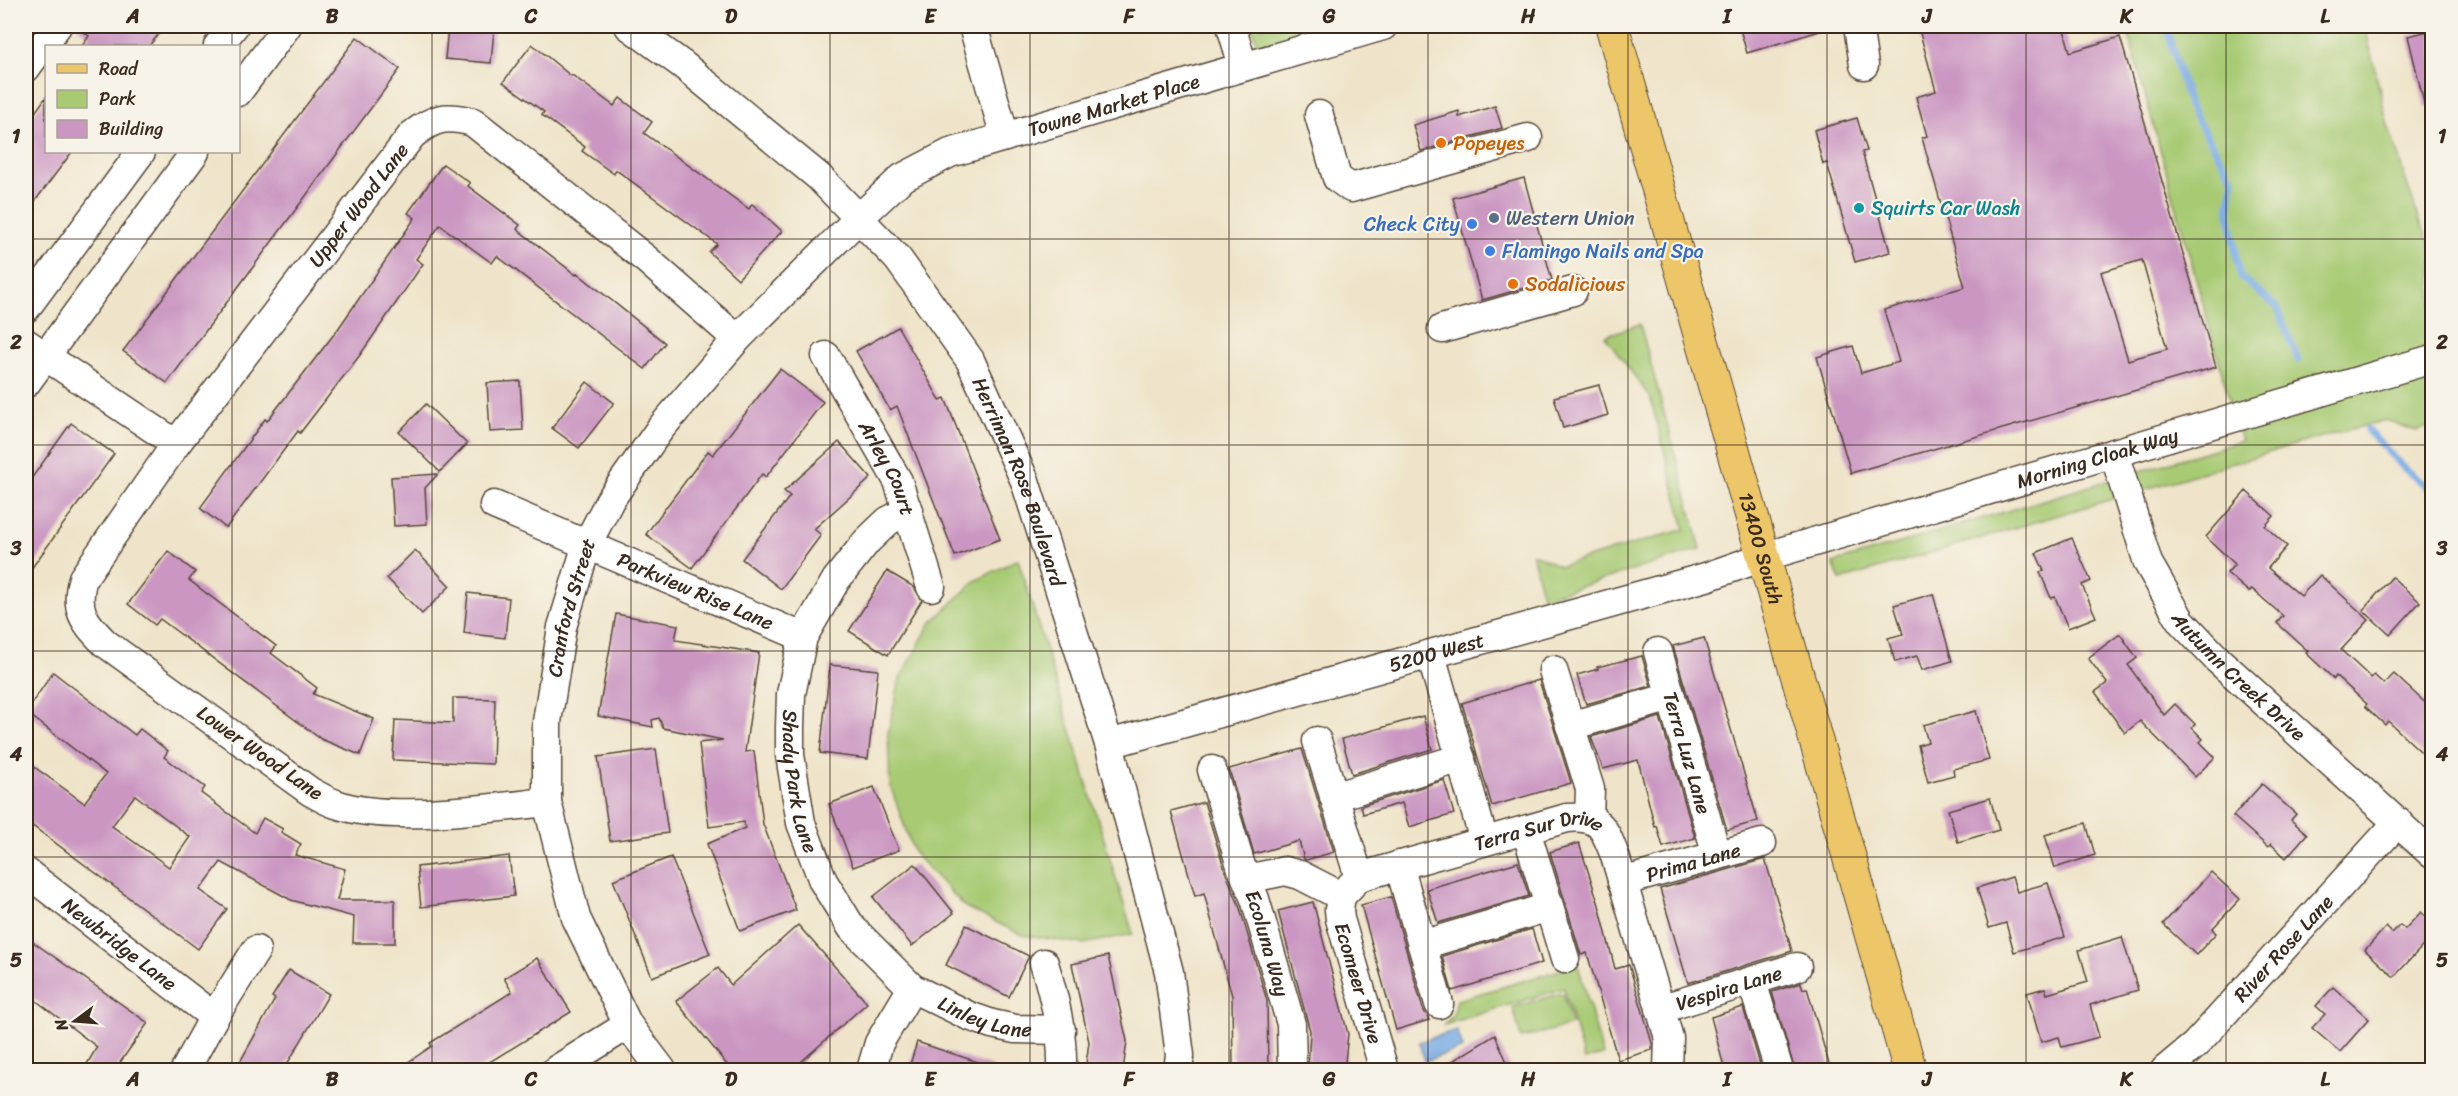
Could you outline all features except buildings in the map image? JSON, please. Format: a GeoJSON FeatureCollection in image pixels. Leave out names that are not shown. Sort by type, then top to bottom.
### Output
{"type":"FeatureCollection","features":[{"type":"Feature","properties":{"kind":"main road","name":"13400 South"},"geometry":{"type":"LineString","coordinates":[[1612,26],[1910,1071]]}},
{"type":"Feature","properties":{"kind":"street"},"geometry":{"type":"LineString","coordinates":[[26,68],[57,26]]}},
{"type":"Feature","properties":{"kind":"street"},"geometry":{"type":"LineString","coordinates":[[219,45],[234,26]]}},
{"type":"Feature","properties":{"kind":"street"},"geometry":{"type":"LineString","coordinates":[[240,89],[287,26]]}},
{"type":"Feature","properties":{"kind":"street","name":"Herriman Rose Boulevard"},"geometry":{"type":"LineString","coordinates":[[629,26],[683,65],[819,177],[898,259],[970,360],[1025,481],[1109,744],[1169,972],[1180,1055],[1178,1071]]}},
{"type":"Feature","properties":{"kind":"street"},"geometry":{"type":"LineString","coordinates":[[973,26],[1005,137]]}},
{"type":"Feature","properties":{"kind":"street"},"geometry":{"type":"LineString","coordinates":[[1231,26],[1243,66]]}},
{"type":"Feature","properties":{"kind":"street","name":"Towne Market Place"},"geometry":{"type":"LineString","coordinates":[[859,218],[902,178],[950,153],[1383,26]]}},
{"type":"Feature","properties":{"kind":"street"},"geometry":{"type":"LineString","coordinates":[[1858,26],[1864,65]]}},
{"type":"Feature","properties":{"kind":"street"},"geometry":{"type":"LineString","coordinates":[[1319,115],[1337,178],[1351,188],[1528,138]]}},
{"type":"Feature","properties":{"kind":"street","name":"Upper Wood Lane"},"geometry":{"type":"LineString","coordinates":[[80,610],[78,594],[83,578],[176,444],[412,135],[425,125],[442,117],[473,122],[647,260],[737,339]]}},
{"type":"Feature","properties":{"kind":"street"},"geometry":{"type":"LineString","coordinates":[[26,308],[140,153]]}},
{"type":"Feature","properties":{"kind":"street"},"geometry":{"type":"LineString","coordinates":[[26,383],[35,350],[194,153]]}},
{"type":"Feature","properties":{"kind":"street","name":"Cranford Street"},"geometry":{"type":"LineString","coordinates":[[662,1071],[628,1025],[576,918],[547,802],[546,722],[562,627],[587,543],[610,500],[660,429],[737,339],[859,218]]}},
{"type":"Feature","properties":{"kind":"street"},"geometry":{"type":"LineString","coordinates":[[1442,329],[1573,291]]}},
{"type":"Feature","properties":{"kind":"street"},"geometry":{"type":"LineString","coordinates":[[35,350],[176,444]]}},
{"type":"Feature","properties":{"kind":"street","name":"Arley Court"},"geometry":{"type":"LineString","coordinates":[[826,356],[898,481],[909,510],[931,587]]}},
{"type":"Feature","properties":{"kind":"street","name":"Morning Cloak Way"},"geometry":{"type":"LineString","coordinates":[[1763,557],[2433,359]]}},
{"type":"Feature","properties":{"kind":"street","name":"Autumn Creek Drive"},"geometry":{"type":"LineString","coordinates":[[2114,453],[2148,563],[2181,621],[2218,660],[2433,854]]}},
{"type":"Feature","properties":{"kind":"street","name":"Parkview Rise Lane"},"geometry":{"type":"LineString","coordinates":[[494,505],[587,543],[617,559],[803,638]]}},
{"type":"Feature","properties":{"kind":"street","name":"Shady Park Lane"},"geometry":{"type":"LineString","coordinates":[[909,510],[888,521],[867,541],[836,580],[803,638],[791,694],[790,728],[792,773],[801,823],[823,881],[852,928],[912,988]]}},
{"type":"Feature","properties":{"kind":"street","name":"5200 West"},"geometry":{"type":"LineString","coordinates":[[1109,744],[1706,577],[1763,557]]}},
{"type":"Feature","properties":{"kind":"street","name":"Lower Wood Lane"},"geometry":{"type":"LineString","coordinates":[[80,610],[87,626],[105,643],[310,792],[336,804],[362,810],[394,813],[547,802]]}},
{"type":"Feature","properties":{"kind":"street","name":"Terra Luz Lane"},"geometry":{"type":"LineString","coordinates":[[1658,652],[1717,855]]}},
{"type":"Feature","properties":{"kind":"street"},"geometry":{"type":"LineString","coordinates":[[1431,655],[1484,841]]}},
{"type":"Feature","properties":{"kind":"street"},"geometry":{"type":"LineString","coordinates":[[1554,670],[1590,789],[1589,818]]}},
{"type":"Feature","properties":{"kind":"street"},"geometry":{"type":"LineString","coordinates":[[1570,726],[1671,697]]}},
{"type":"Feature","properties":{"kind":"street","name":"Ecomeer Drive"},"geometry":{"type":"LineString","coordinates":[[1317,741],[1334,797],[1350,886],[1339,910],[1340,919],[1384,1071]]}},
{"type":"Feature","properties":{"kind":"street"},"geometry":{"type":"LineString","coordinates":[[1334,797],[1461,758]]}},
{"type":"Feature","properties":{"kind":"street"},"geometry":{"type":"LineString","coordinates":[[1212,770],[1247,879]]}},
{"type":"Feature","properties":{"kind":"street","name":"Terra Sur Drive"},"geometry":{"type":"LineString","coordinates":[[1350,886],[1399,865],[1567,818],[1589,818],[1597,822],[1605,831],[1669,1038],[1668,1070]]}},
{"type":"Feature","properties":{"kind":"street","name":"River Rose Lane"},"geometry":{"type":"LineString","coordinates":[[2165,1071],[2195,1045],[2398,822]]}},
{"type":"Feature","properties":{"kind":"street"},"geometry":{"type":"LineString","coordinates":[[1526,830],[1565,959]]}},
{"type":"Feature","properties":{"kind":"street","name":"Prima Lane"},"geometry":{"type":"LineString","coordinates":[[1622,882],[1762,843]]}},
{"type":"Feature","properties":{"kind":"street"},"geometry":{"type":"LineString","coordinates":[[1399,865],[1439,1004]]}},
{"type":"Feature","properties":{"kind":"street","name":"Ecoluna Way"},"geometry":{"type":"LineString","coordinates":[[1292,1071],[1291,1024],[1255,899],[1247,879],[1285,871],[1350,886]]}},
{"type":"Feature","properties":{"kind":"street","name":"Newbridge Lane"},"geometry":{"type":"LineString","coordinates":[[26,872],[214,1017]]}},
{"type":"Feature","properties":{"kind":"street"},"geometry":{"type":"LineString","coordinates":[[1422,945],[1549,907]]}},
{"type":"Feature","properties":{"kind":"street"},"geometry":{"type":"LineString","coordinates":[[185,1071],[214,1017],[256,950]]}},
{"type":"Feature","properties":{"kind":"street"},"geometry":{"type":"LineString","coordinates":[[1044,963],[1056,1002],[1061,1030],[1062,1071]]}},
{"type":"Feature","properties":{"kind":"street","name":"Vespira Lane"},"geometry":{"type":"LineString","coordinates":[[1660,1009],[1797,967]]}},
{"type":"Feature","properties":{"kind":"street"},"geometry":{"type":"LineString","coordinates":[[1752,982],[1779,1071]]}},
{"type":"Feature","properties":{"kind":"street"},"geometry":{"type":"LineString","coordinates":[[871,1071],[879,1044],[912,988]]}},
{"type":"Feature","properties":{"kind":"street","name":"Linley Lane"},"geometry":{"type":"LineString","coordinates":[[912,988],[969,1016],[992,1024],[1015,1029],[1061,1030]]}},
{"type":"Feature","properties":{"kind":"street"},"geometry":{"type":"LineString","coordinates":[[556,1071],[628,1025]]}},
{"type":"Feature","properties":{"kind":"green space"},"geometry":{"type":"Polygon","coordinates":[[[1252,26],[1333,26],[1258,47],[1252,26]]]}},
{"type":"Feature","properties":{"kind":"green space"},"geometry":{"type":"Polygon","coordinates":[[[2126,26],[2365,26],[2387,122],[2415,208],[2432,250],[2432,426],[2416,431],[2386,420],[2328,435],[1840,580],[1833,563],[2241,441],[2126,26]]]}},
{"type":"Feature","properties":{"kind":"green space"},"geometry":{"type":"Polygon","coordinates":[[[1640,324],[1701,549],[1543,598],[1532,553],[1560,566],[1685,529],[1650,397],[1605,336],[1640,324]]]}},
{"type":"Feature","properties":{"kind":"green space"},"geometry":{"type":"Polygon","coordinates":[[[1018,559],[1133,934],[1083,944],[1022,935],[965,907],[914,853],[890,785],[888,733],[900,679],[930,624],[975,581],[1018,559]]]}},
{"type":"Feature","properties":{"kind":"green space"},"geometry":{"type":"Polygon","coordinates":[[[1578,965],[1603,1055],[1584,1060],[1564,988],[1444,1025],[1454,1013],[1457,1000],[1578,965]]]}},
{"type":"Feature","properties":{"kind":"green space"},"geometry":{"type":"Polygon","coordinates":[[[1563,993],[1572,1025],[1521,1038],[1513,1007],[1563,993]]]}},
{"type":"Feature","properties":{"kind":"water"},"geometry":{"type":"Polygon","coordinates":[[[1457,1030],[1463,1048],[1425,1061],[1419,1042],[1457,1030]]]}},
{"type":"Feature","properties":{"kind":"waterway"},"geometry":{"type":"LineString","coordinates":[[2166,26],[2189,106],[2233,179],[2229,213],[2240,277],[2277,307],[2298,360]]}},
{"type":"Feature","properties":{"kind":"waterway"},"geometry":{"type":"LineString","coordinates":[[2367,430],[2406,470],[2432,491]]}},
{"type":"Feature","properties":{"kind":"place","name":"Popeyes"},"geometry":{"type":"Point","coordinates":[1441,143]}},
{"type":"Feature","properties":{"kind":"place","name":"Squirts Car Wash"},"geometry":{"type":"Point","coordinates":[1859,208]}},
{"type":"Feature","properties":{"kind":"place","name":"Western Union"},"geometry":{"type":"Point","coordinates":[1494,218]}},
{"type":"Feature","properties":{"kind":"place","name":"Check City"},"geometry":{"type":"Point","coordinates":[1472,224]}},
{"type":"Feature","properties":{"kind":"place","name":"Flamingo Nails and Spa"},"geometry":{"type":"Point","coordinates":[1490,251]}},
{"type":"Feature","properties":{"kind":"place","name":"Sodalicious"},"geometry":{"type":"Point","coordinates":[1513,284]}}]}
